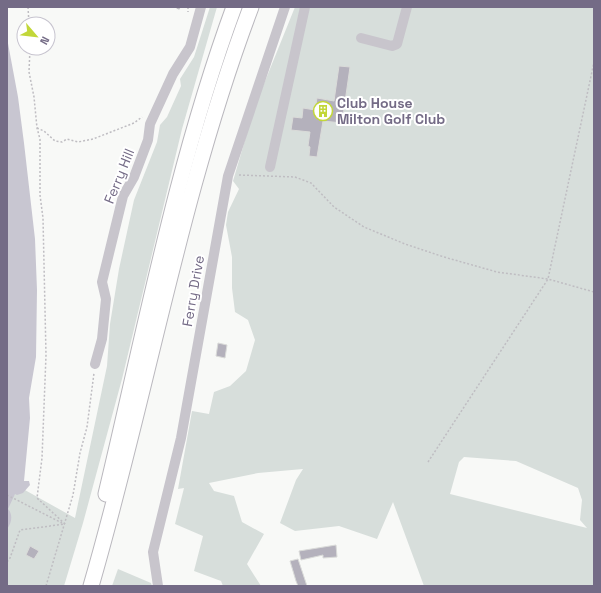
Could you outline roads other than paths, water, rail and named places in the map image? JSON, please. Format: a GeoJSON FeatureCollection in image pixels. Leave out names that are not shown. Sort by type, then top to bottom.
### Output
{"type":"FeatureCollection","features":[{"type":"Feature","properties":{"kind":"highway"},"geometry":{"type":"LineString","coordinates":[[82,586],[88,568],[113,466],[165,239],[195,127],[218,28],[225,7]]}},
{"type":"Feature","properties":{"kind":"highway"},"geometry":{"type":"LineString","coordinates":[[195,127],[234,7]]}},
{"type":"Feature","properties":{"kind":"highway"},"geometry":{"type":"LineString","coordinates":[[91,586],[109,526],[186,214],[207,140],[235,51],[251,7]]}},
{"type":"Feature","properties":{"kind":"highway"},"geometry":{"type":"LineString","coordinates":[[207,140],[263,7]]}},
{"type":"Feature","properties":{"kind":"street","name":"Ferry Hill"},"geometry":{"type":"LineString","coordinates":[[95,364],[102,339],[106,299],[102,282],[123,196],[134,177],[148,140],[150,124],[173,74],[190,47],[201,7]]}},
{"type":"Feature","properties":{"kind":"street","name":"Ferry Drive"},"geometry":{"type":"LineString","coordinates":[[158,586],[153,552],[181,438],[228,176],[285,7]]}},
{"type":"Feature","properties":{"kind":"street"},"geometry":{"type":"LineString","coordinates":[[270,167],[305,7]]}},
{"type":"Feature","properties":{"kind":"street"},"geometry":{"type":"LineString","coordinates":[[361,38],[392,46],[397,44],[407,7]]}},
{"type":"Feature","properties":{"kind":"place","name":"Club House Milton Golf Club"},"geometry":{"type":"Point","coordinates":[323,111]}}]}
